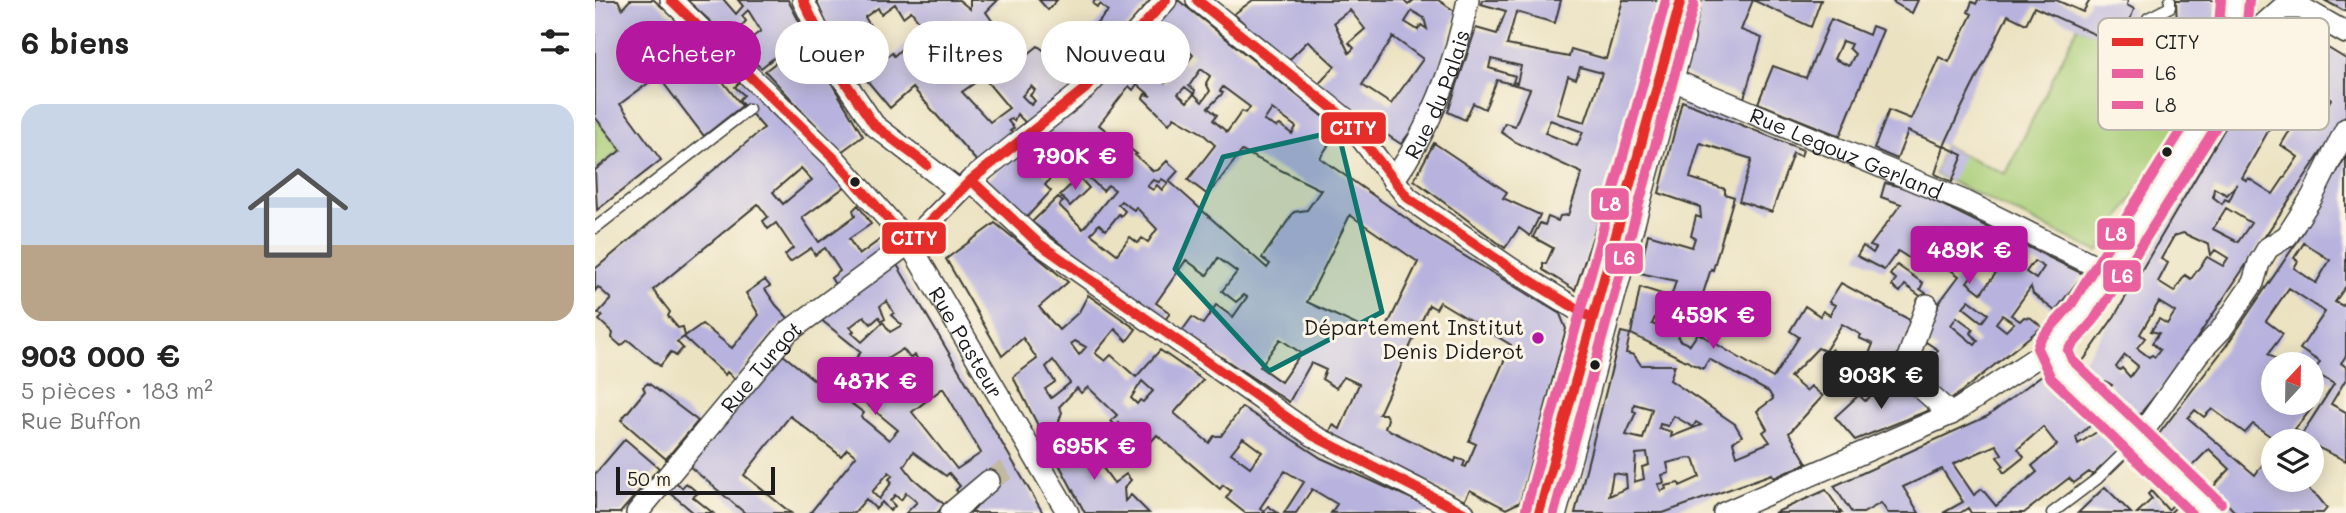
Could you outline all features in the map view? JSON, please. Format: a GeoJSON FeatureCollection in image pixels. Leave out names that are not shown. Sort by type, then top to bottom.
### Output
{"type":"FeatureCollection","features":[{"type":"Feature","properties":{"kind":"street","name":"Rue Pasteur"},"geometry":{"type":"LineString","coordinates":[[671,0],[763,93],[834,158],[909,243],[1023,458],[1068,513]]}},
{"type":"Feature","properties":{"kind":"street"},"geometry":{"type":"LineString","coordinates":[[803,0],[837,71],[874,125],[965,186],[1037,242],[1312,435],[1464,513]]}},
{"type":"Feature","properties":{"kind":"street","name":"Rue Turgot"},"geometry":{"type":"LineString","coordinates":[[637,513],[788,332],[909,243],[965,186],[1086,88],[1166,0]]}},
{"type":"Feature","properties":{"kind":"street"},"geometry":{"type":"LineString","coordinates":[[1197,0],[1347,120],[1408,198],[1499,261],[1599,323]]}},
{"type":"Feature","properties":{"kind":"street","name":"Rue du Palais"},"geometry":{"type":"LineString","coordinates":[[1393,181],[1423,133],[1447,77],[1468,0]]}},
{"type":"Feature","properties":{"kind":"street"},"geometry":{"type":"LineString","coordinates":[[1667,77],[1681,0]]}},
{"type":"Feature","properties":{"kind":"street"},"geometry":{"type":"LineString","coordinates":[[1539,513],[1599,323],[1667,77],[1692,0]]}},
{"type":"Feature","properties":{"kind":"street"},"geometry":{"type":"LineString","coordinates":[[2233,18],[2235,0]]}},
{"type":"Feature","properties":{"kind":"street"},"geometry":{"type":"LineString","coordinates":[[2269,18],[2282,8],[2295,4],[2320,18]]}},
{"type":"Feature","properties":{"kind":"street"},"geometry":{"type":"LineString","coordinates":[[2329,23],[2346,33]]}},
{"type":"Feature","properties":{"kind":"street","name":"Rue Legouz Gerland"},"geometry":{"type":"LineString","coordinates":[[1667,77],[1966,202],[2108,272]]}},
{"type":"Feature","properties":{"kind":"street"},"geometry":{"type":"LineString","coordinates":[[2137,440],[2198,354],[2221,330],[2253,283],[2259,263],[2269,248],[2287,236],[2312,197],[2346,129]]}},
{"type":"Feature","properties":{"kind":"street"},"geometry":{"type":"LineString","coordinates":[[1724,513],[1951,414],[2051,348],[2082,313],[2181,160],[2197,130]]}},
{"type":"Feature","properties":{"kind":"street"},"geometry":{"type":"LineString","coordinates":[[1927,305],[1902,372],[1951,414]]}},
{"type":"Feature","properties":{"kind":"street"},"geometry":{"type":"LineString","coordinates":[[1556,513],[1599,323]]}},
{"type":"Feature","properties":{"kind":"street"},"geometry":{"type":"LineString","coordinates":[[2051,348],[2061,368],[2211,513]]}},
{"type":"Feature","properties":{"kind":"street"},"geometry":{"type":"LineString","coordinates":[[951,513],[989,481]]}},
{"type":"Feature","properties":{"kind":"lane"},"geometry":{"type":"LineString","coordinates":[[2148,18],[2170,7],[2170,0]]}},
{"type":"Feature","properties":{"kind":"lane"},"geometry":{"type":"LineString","coordinates":[[595,228],[749,109]]}},
{"type":"Feature","properties":{"kind":"lane"},"geometry":{"type":"LineString","coordinates":[[2052,513],[2097,479],[2137,440]]}},
{"type":"Feature","properties":{"kind":"highlighted area"},"geometry":{"type":"Polygon","coordinates":[[[1338,131],[1382,312],[1269,371],[1175,269],[1223,157],[1338,131]]]}},
{"type":"Feature","properties":{"kind":"green space"},"geometry":{"type":"Polygon","coordinates":[[[2078,26],[2098,35],[2098,130],[2176,130],[2098,252],[1935,174],[1944,146],[2006,174],[2078,26]]]}},
{"type":"Feature","properties":{"kind":"green space"},"geometry":{"type":"Polygon","coordinates":[[[595,117],[621,150],[595,170],[595,117]]]}},
{"type":"Feature","properties":{"kind":"building"},"geometry":{"type":"Polygon","coordinates":[[[595,0],[618,0],[622,9],[630,0],[654,0],[678,21],[616,21],[616,84],[647,84],[620,104],[661,160],[597,210],[595,170],[621,150],[595,117],[595,0]]]}},
{"type":"Feature","properties":{"kind":"building"},"geometry":{"type":"Polygon","coordinates":[[[687,0],[724,0],[736,14],[743,6],[738,0],[788,0],[799,21],[775,21],[775,57],[761,68],[761,21],[755,21],[748,10],[742,16],[746,21],[710,21],[687,0]]]}},
{"type":"Feature","properties":{"kind":"building"},"geometry":{"type":"Polygon","coordinates":[[[816,0],[959,0],[970,9],[970,0],[998,0],[986,12],[992,21],[919,21],[911,11],[903,17],[895,4],[881,14],[878,8],[865,17],[867,21],[825,21],[816,0]]]}},
{"type":"Feature","properties":{"kind":"building"},"geometry":{"type":"Polygon","coordinates":[[[1039,0],[1057,0],[1048,10],[1039,0]]]}},
{"type":"Feature","properties":{"kind":"building"},"geometry":{"type":"Polygon","coordinates":[[[1095,0],[1151,0],[1132,21],[1099,21],[1108,11],[1100,4],[1097,7],[1093,4],[1095,0]]]}},
{"type":"Feature","properties":{"kind":"building"},"geometry":{"type":"Polygon","coordinates":[[[1178,0],[1339,129],[1320,158],[1430,235],[1560,314],[1566,329],[1520,502],[1506,509],[1470,490],[1464,501],[1336,437],[1330,431],[1333,425],[1340,429],[1359,384],[1344,377],[1336,388],[1322,379],[1326,370],[1311,363],[1289,402],[1182,331],[1192,317],[1203,324],[1216,305],[1233,317],[1247,297],[1244,295],[1236,302],[1222,291],[1237,272],[1218,258],[1207,275],[1186,260],[1156,303],[1170,313],[1165,320],[1064,252],[1067,249],[1032,222],[1058,197],[1063,202],[1059,205],[1083,229],[1115,190],[1108,185],[1103,191],[1063,153],[1042,172],[1050,179],[1045,185],[1051,191],[1026,218],[986,182],[1095,84],[1137,84],[1190,84],[1190,59],[1193,55],[1190,52],[1190,21],[1159,21],[1178,0]],[[1201,69],[1189,86],[1195,90],[1194,94],[1202,102],[1210,91],[1206,83],[1210,76],[1201,69]],[[1137,84],[1133,90],[1129,86],[1099,125],[1137,154],[1135,155],[1153,171],[1167,161],[1178,171],[1169,181],[1267,268],[1270,264],[1262,258],[1294,212],[1307,210],[1321,190],[1242,151],[1208,195],[1188,180],[1215,145],[1202,133],[1174,117],[1169,124],[1143,98],[1145,94],[1151,96],[1137,84]],[[1185,87],[1178,94],[1187,102],[1194,94],[1185,87]],[[1223,87],[1220,91],[1223,93],[1208,108],[1217,115],[1213,120],[1227,132],[1242,111],[1246,113],[1250,107],[1223,87]],[[1272,109],[1264,121],[1276,127],[1280,125],[1292,134],[1296,127],[1272,109]],[[1162,179],[1159,182],[1153,180],[1147,186],[1153,190],[1157,185],[1162,190],[1168,183],[1162,179]],[[1121,201],[1118,204],[1125,211],[1121,216],[1119,214],[1106,230],[1099,224],[1091,234],[1117,254],[1130,237],[1138,243],[1142,238],[1148,242],[1157,229],[1136,207],[1134,210],[1121,201]],[[1350,215],[1307,302],[1382,337],[1418,262],[1350,215]],[[1440,302],[1436,309],[1429,305],[1379,414],[1385,414],[1388,419],[1385,428],[1455,462],[1456,458],[1465,461],[1463,466],[1466,467],[1476,444],[1469,441],[1511,345],[1440,302]],[[1280,339],[1260,367],[1281,382],[1301,353],[1280,339]]]}},
{"type":"Feature","properties":{"kind":"building"},"geometry":{"type":"Polygon","coordinates":[[[1253,0],[1403,0],[1408,5],[1414,0],[1438,0],[1456,12],[1437,78],[1417,123],[1401,144],[1315,88],[1335,66],[1308,41],[1286,63],[1234,14],[1253,0]],[[1350,10],[1334,22],[1349,53],[1354,48],[1349,43],[1365,29],[1350,10]],[[1412,11],[1405,22],[1418,30],[1421,25],[1427,29],[1424,18],[1412,11]],[[1393,37],[1362,85],[1391,104],[1423,59],[1393,37]]]}},
{"type":"Feature","properties":{"kind":"building"},"geometry":{"type":"Polygon","coordinates":[[[1482,0],[1561,0],[1555,23],[1516,12],[1507,45],[1569,57],[1571,49],[1606,59],[1623,0],[1660,0],[1666,3],[1638,101],[1575,290],[1543,270],[1543,263],[1546,264],[1553,248],[1533,237],[1540,223],[1545,225],[1548,217],[1558,221],[1560,216],[1568,215],[1582,173],[1517,143],[1501,132],[1505,123],[1515,126],[1530,89],[1497,80],[1485,109],[1473,103],[1465,120],[1448,112],[1476,28],[1497,34],[1506,11],[1481,4],[1482,0]],[[1491,59],[1489,68],[1515,76],[1513,82],[1517,83],[1521,66],[1491,59]],[[1580,67],[1576,79],[1568,76],[1557,114],[1585,122],[1602,73],[1580,67]],[[1550,120],[1545,133],[1577,146],[1583,132],[1550,120]]]}},
{"type":"Feature","properties":{"kind":"building"},"geometry":{"type":"Polygon","coordinates":[[[1702,0],[1753,0],[1741,30],[1762,38],[1744,98],[1685,74],[1702,0]]]}},
{"type":"Feature","properties":{"kind":"building"},"geometry":{"type":"Polygon","coordinates":[[[1753,0],[1821,0],[1811,27],[1753,0]]]}},
{"type":"Feature","properties":{"kind":"building"},"geometry":{"type":"Polygon","coordinates":[[[1918,0],[1912,13],[1893,2],[1918,0]]]}},
{"type":"Feature","properties":{"kind":"building"},"geometry":{"type":"Polygon","coordinates":[[[2056,0],[2083,12],[2090,0],[2128,0],[2127,5],[2134,9],[2131,18],[2098,18],[2098,36],[2034,7],[2026,24],[2008,15],[1944,146],[1908,131],[1897,159],[1874,149],[1889,110],[1911,119],[1939,57],[1949,62],[1972,14],[1968,12],[1972,2],[2056,0]]]}},
{"type":"Feature","properties":{"kind":"building"},"geometry":{"type":"Polygon","coordinates":[[[2176,0],[2214,0],[2215,18],[2177,18],[2176,0]]]}},
{"type":"Feature","properties":{"kind":"building"},"geometry":{"type":"Polygon","coordinates":[[[2324,0],[2346,0],[2346,12],[2324,0]]]}},
{"type":"Feature","properties":{"kind":"building"},"geometry":{"type":"Polygon","coordinates":[[[1831,19],[1869,35],[1872,26],[1883,30],[1840,136],[1758,103],[1773,66],[1806,78],[1831,19]],[[1842,41],[1834,59],[1849,66],[1855,54],[1849,48],[1851,44],[1842,41]]]}},
{"type":"Feature","properties":{"kind":"building"},"geometry":{"type":"Polygon","coordinates":[[[1038,46],[1041,48],[1041,84],[1075,84],[1021,131],[1019,128],[1025,122],[1017,114],[1014,121],[1008,121],[1014,128],[1010,131],[1017,134],[979,164],[913,88],[890,108],[870,84],[889,84],[889,55],[892,53],[894,56],[903,48],[903,84],[973,84],[962,92],[990,122],[1009,108],[989,84],[1027,84],[1027,55],[1038,46]],[[1031,86],[1022,96],[1031,105],[1035,101],[1030,95],[1035,90],[1031,86]]]}},
{"type":"Feature","properties":{"kind":"building"},"geometry":{"type":"Polygon","coordinates":[[[2329,49],[2346,59],[2346,115],[2173,374],[2131,425],[2102,397],[2112,385],[2105,381],[2096,391],[2076,371],[2114,317],[2224,130],[2269,130],[2242,178],[2247,181],[2248,178],[2273,194],[2298,157],[2281,145],[2291,130],[2329,130],[2329,49]],[[2237,184],[2227,195],[2214,188],[2213,197],[2222,204],[2225,199],[2229,201],[2237,184]],[[2226,208],[2213,229],[2238,242],[2251,223],[2226,208]],[[2183,233],[2174,236],[2161,259],[2168,263],[2158,282],[2174,292],[2185,275],[2191,279],[2207,257],[2223,266],[2228,258],[2215,250],[2211,255],[2209,245],[2183,233]],[[2159,302],[2140,334],[2145,338],[2137,348],[2149,357],[2155,357],[2160,350],[2152,343],[2159,333],[2151,331],[2159,319],[2167,324],[2175,312],[2159,302]],[[2125,355],[2116,367],[2120,370],[2122,368],[2130,377],[2138,366],[2125,355]]]}},
{"type":"Feature","properties":{"kind":"building"},"geometry":{"type":"Polygon","coordinates":[[[775,63],[775,82],[765,71],[775,63]]]}},
{"type":"Feature","properties":{"kind":"building"},"geometry":{"type":"Polygon","coordinates":[[[664,84],[725,84],[742,106],[704,136],[664,84]]]}},
{"type":"Feature","properties":{"kind":"building"},"geometry":{"type":"Polygon","coordinates":[[[738,84],[749,84],[846,186],[802,218],[819,242],[855,216],[853,210],[858,205],[871,224],[849,239],[859,255],[881,239],[888,249],[836,286],[831,278],[840,271],[825,248],[815,255],[811,248],[790,262],[785,255],[793,248],[776,223],[768,229],[763,221],[768,217],[758,204],[653,290],[670,312],[668,316],[678,328],[683,327],[685,336],[702,324],[732,348],[759,315],[746,293],[765,280],[770,286],[765,289],[789,319],[776,329],[735,379],[727,372],[725,375],[684,337],[677,342],[683,348],[676,356],[671,352],[660,366],[628,340],[621,346],[612,338],[613,333],[599,320],[603,316],[598,313],[611,299],[598,287],[595,291],[595,269],[764,128],[739,100],[744,95],[735,87],[738,84]],[[801,168],[773,192],[783,204],[812,180],[801,168]]]}},
{"type":"Feature","properties":{"kind":"building"},"geometry":{"type":"Polygon","coordinates":[[[777,84],[832,84],[863,136],[841,152],[777,84]]]}},
{"type":"Feature","properties":{"kind":"building"},"geometry":{"type":"Polygon","coordinates":[[[1682,101],[1803,150],[1801,156],[1793,153],[1772,212],[1739,201],[1752,159],[1700,143],[1690,178],[1725,189],[1725,194],[1734,197],[1713,270],[1711,269],[1699,306],[1688,303],[1677,332],[1679,340],[1690,345],[1698,333],[1773,378],[1799,337],[1790,331],[1805,306],[1820,316],[1823,311],[1830,315],[1835,305],[1829,302],[1841,283],[1912,321],[1892,376],[1877,366],[1873,373],[1877,376],[1869,385],[1864,382],[1856,390],[1825,355],[1832,349],[1840,357],[1844,353],[1857,369],[1867,359],[1873,344],[1859,338],[1861,335],[1842,324],[1825,351],[1818,348],[1790,377],[1806,391],[1811,386],[1823,396],[1789,433],[1807,463],[1774,478],[1772,474],[1663,513],[1575,513],[1621,332],[1630,334],[1626,353],[1634,355],[1641,365],[1675,365],[1670,380],[1735,424],[1742,436],[1733,442],[1737,456],[1770,442],[1763,432],[1767,429],[1757,411],[1773,399],[1769,392],[1709,359],[1703,369],[1631,334],[1640,287],[1671,297],[1676,281],[1640,273],[1648,234],[1692,247],[1695,238],[1691,236],[1696,216],[1701,218],[1700,207],[1659,193],[1682,101]],[[1656,315],[1652,324],[1664,329],[1663,333],[1668,335],[1673,321],[1656,315]],[[1634,404],[1633,411],[1636,412],[1626,435],[1643,439],[1652,409],[1634,404]],[[1674,416],[1668,426],[1660,424],[1659,428],[1672,432],[1671,437],[1701,425],[1696,422],[1693,427],[1674,416]],[[1647,453],[1636,454],[1634,482],[1644,479],[1642,467],[1649,465],[1647,453]],[[1688,458],[1667,463],[1669,473],[1662,475],[1664,483],[1658,484],[1661,491],[1666,489],[1665,486],[1679,483],[1680,486],[1700,477],[1694,459],[1688,458]],[[1613,473],[1609,496],[1627,488],[1626,475],[1613,473]]]}},
{"type":"Feature","properties":{"kind":"building"},"geometry":{"type":"Polygon","coordinates":[[[1434,143],[1507,192],[1503,198],[1540,215],[1530,236],[1519,228],[1505,248],[1414,180],[1434,143]]]}},
{"type":"Feature","properties":{"kind":"building"},"geometry":{"type":"Polygon","coordinates":[[[1944,146],[1963,155],[1952,182],[1935,174],[1944,146]]]}},
{"type":"Feature","properties":{"kind":"building"},"geometry":{"type":"Polygon","coordinates":[[[2346,156],[2346,286],[2335,302],[2343,306],[2346,302],[2346,356],[2341,363],[2346,367],[2346,379],[2331,404],[2346,412],[2346,461],[2324,450],[2324,429],[2305,429],[2314,415],[2324,415],[2324,400],[2334,384],[2324,378],[2324,352],[2305,352],[2300,349],[2325,312],[2289,288],[2266,321],[2283,334],[2270,352],[2261,352],[2261,415],[2306,415],[2295,429],[2261,430],[2253,424],[2245,433],[2212,409],[2204,417],[2195,410],[2188,418],[2255,475],[2261,467],[2261,492],[2312,492],[2327,508],[2323,513],[2236,513],[2212,488],[2230,469],[2209,449],[2191,467],[2159,434],[2226,346],[2299,239],[2346,156]],[[2304,243],[2294,258],[2298,261],[2294,268],[2316,283],[2330,260],[2304,243]]]}},
{"type":"Feature","properties":{"kind":"building"},"geometry":{"type":"Polygon","coordinates":[[[1079,177],[1089,188],[1070,206],[1060,195],[1079,177]]]}},
{"type":"Feature","properties":{"kind":"building"},"geometry":{"type":"Polygon","coordinates":[[[1885,183],[1910,189],[2083,274],[2055,311],[2033,294],[2031,287],[2011,315],[2020,321],[2024,317],[2031,318],[2042,327],[1947,403],[1911,365],[1920,371],[1938,350],[1920,338],[1929,316],[1959,276],[1916,245],[1914,247],[1928,257],[1921,266],[1898,251],[1884,270],[1857,256],[1863,246],[1873,253],[1876,248],[1870,246],[1901,204],[1881,197],[1885,183]],[[1985,258],[1967,282],[1981,293],[1999,269],[1985,258]],[[2034,261],[2026,272],[2036,279],[2044,267],[2034,261]],[[1969,300],[1963,307],[1982,322],[1988,314],[1969,300]],[[2002,315],[1996,323],[2006,331],[2014,323],[2002,315]],[[1957,317],[1951,325],[1975,345],[1978,341],[1971,333],[1973,329],[1957,317]]]}},
{"type":"Feature","properties":{"kind":"building"},"geometry":{"type":"Polygon","coordinates":[[[995,223],[1068,282],[1039,307],[1059,330],[1079,312],[1088,295],[1136,329],[1127,341],[1115,329],[1095,353],[1105,361],[1111,355],[1136,377],[1160,350],[1203,380],[1174,413],[1209,443],[1214,436],[1221,436],[1242,407],[1321,458],[1443,513],[1331,513],[1337,504],[1312,489],[1296,513],[1284,513],[1304,482],[1285,471],[1260,508],[1264,511],[1268,506],[1278,513],[1245,513],[1226,498],[1231,491],[1223,485],[1220,489],[1157,435],[1141,453],[1119,423],[1116,426],[1111,421],[1117,415],[1088,387],[1081,393],[1077,388],[1059,407],[1062,412],[1059,421],[1061,427],[1045,439],[1013,377],[1037,359],[1023,338],[1002,356],[946,259],[995,223]],[[1075,341],[1071,344],[1079,355],[1086,347],[1075,341]],[[1053,360],[1046,367],[1055,382],[1045,389],[1051,398],[1070,383],[1053,360]],[[1142,381],[1131,398],[1137,404],[1140,400],[1143,402],[1153,391],[1142,381]],[[1243,438],[1231,453],[1250,467],[1262,452],[1243,438]]]}},
{"type":"Feature","properties":{"kind":"building"},"geometry":{"type":"Polygon","coordinates":[[[896,263],[1043,513],[971,513],[982,501],[959,494],[956,490],[960,486],[949,473],[946,476],[913,452],[904,466],[913,478],[945,505],[937,513],[906,513],[917,502],[906,493],[901,500],[895,495],[890,501],[895,506],[890,511],[882,502],[876,509],[866,499],[854,513],[810,513],[856,456],[847,449],[841,456],[790,416],[744,475],[791,513],[745,513],[689,466],[783,355],[838,399],[840,395],[864,413],[861,417],[889,440],[898,430],[845,386],[863,364],[856,358],[861,352],[820,319],[896,263]],[[887,301],[880,306],[885,319],[882,321],[879,317],[871,324],[864,316],[850,327],[854,331],[852,333],[862,342],[883,322],[890,332],[902,325],[891,315],[894,313],[887,301]],[[903,349],[882,362],[901,378],[920,363],[915,355],[910,358],[903,349]],[[943,388],[912,412],[957,469],[981,453],[943,388]],[[889,472],[872,492],[879,499],[892,482],[889,479],[893,475],[889,472]]]}},
{"type":"Feature","properties":{"kind":"building"},"geometry":{"type":"Polygon","coordinates":[[[1897,265],[1923,283],[1920,289],[1930,296],[1923,298],[1905,285],[1900,292],[1892,286],[1896,279],[1890,275],[1897,265]]]}},
{"type":"Feature","properties":{"kind":"building"},"geometry":{"type":"Polygon","coordinates":[[[2047,371],[2099,419],[2076,437],[2078,444],[2106,426],[2125,445],[2093,475],[2089,472],[2074,483],[2069,478],[2024,513],[1971,513],[1968,508],[1960,513],[1943,513],[1963,502],[1942,469],[1903,487],[1919,513],[1888,513],[1881,503],[1863,513],[1852,513],[1834,486],[1988,416],[2047,371]],[[2043,427],[2018,449],[2024,457],[2004,473],[2001,468],[2004,466],[1997,457],[2002,454],[1996,445],[1953,464],[1974,495],[1982,489],[1996,506],[2037,472],[2032,466],[2057,445],[2043,427]]]}},
{"type":"Feature","properties":{"kind":"building"},"geometry":{"type":"Polygon","coordinates":[[[648,383],[698,421],[666,459],[621,420],[645,391],[643,387],[648,383]]]}},
{"type":"Feature","properties":{"kind":"building"},"geometry":{"type":"Polygon","coordinates":[[[1903,384],[1932,409],[1855,440],[1835,417],[1859,395],[1865,401],[1878,390],[1885,389],[1887,393],[1903,384]]]}},
{"type":"Feature","properties":{"kind":"building"},"geometry":{"type":"Polygon","coordinates":[[[625,439],[659,468],[620,513],[595,513],[595,474],[625,439]]]}},
{"type":"Feature","properties":{"kind":"building"},"geometry":{"type":"Polygon","coordinates":[[[1071,440],[1077,443],[1087,442],[1091,447],[1089,449],[1114,483],[1126,474],[1131,480],[1124,488],[1125,501],[1131,495],[1149,513],[1085,513],[1053,453],[1071,440]]]}},
{"type":"Feature","properties":{"kind":"building"},"geometry":{"type":"Polygon","coordinates":[[[676,482],[682,488],[686,483],[698,493],[693,497],[713,513],[694,513],[668,491],[676,482]]]}},
{"type":"Feature","properties":{"kind":"building"},"geometry":{"type":"Polygon","coordinates":[[[2105,487],[2131,513],[2078,513],[2105,487]]]}},
{"type":"Feature","properties":{"kind":"building"},"geometry":{"type":"Polygon","coordinates":[[[1826,490],[1842,513],[1774,513],[1788,507],[1826,490]]]}},
{"type":"Feature","properties":{"kind":"building"},"geometry":{"type":"Polygon","coordinates":[[[2151,491],[2168,510],[2174,504],[2176,507],[2170,513],[2137,513],[2152,499],[2148,494],[2151,491]]]}},
{"type":"Feature","properties":{"kind":"tunnel"},"geometry":{"type":"LineString","coordinates":[[989,481],[1015,464]]}},
{"type":"Feature","properties":{"kind":"transit line","name":"CITY"},"geometry":{"type":"LineString","coordinates":[[671,0],[834,158],[909,243],[971,180],[1086,88],[1166,0]]}},
{"type":"Feature","properties":{"kind":"transit line","name":"CITY"},"geometry":{"type":"LineString","coordinates":[[803,0],[837,70],[874,125],[927,165]]}},
{"type":"Feature","properties":{"kind":"transit line","name":"CITY"},"geometry":{"type":"LineString","coordinates":[[1197,0],[1347,120],[1408,198],[1510,268],[1591,318]]}},
{"type":"Feature","properties":{"kind":"transit line","name":"L8"},"geometry":{"type":"LineString","coordinates":[[1526,509],[1666,0]]}},
{"type":"Feature","properties":{"kind":"transit line","name":"CITY"},"geometry":{"type":"LineString","coordinates":[[1539,513],[1681,0]]}},
{"type":"Feature","properties":{"kind":"transit line","name":"L8"},"geometry":{"type":"LineString","coordinates":[[2220,18],[2221,0]]}},
{"type":"Feature","properties":{"kind":"transit line","name":"L6"},"geometry":{"type":"LineString","coordinates":[[2247,18],[2249,1]]}},
{"type":"Feature","properties":{"kind":"transit line","name":"L6"},"geometry":{"type":"LineString","coordinates":[[1554,513],[1694,4]]}},
{"type":"Feature","properties":{"kind":"transit line","name":"L8"},"geometry":{"type":"LineString","coordinates":[[2181,130],[2071,305],[2040,340],[2037,348],[2051,378],[2191,513]]}},
{"type":"Feature","properties":{"kind":"transit line","name":"L6"},"geometry":{"type":"LineString","coordinates":[[2214,130],[2094,320],[2068,350],[2072,360],[2221,503]]}},
{"type":"Feature","properties":{"kind":"transit line","name":"CITY"},"geometry":{"type":"LineString","coordinates":[[971,180],[1037,242],[1312,435],[1464,513]]}},
{"type":"Feature","properties":{"kind":"place","name":"Département Institut Denis Diderot"},"geometry":{"type":"Point","coordinates":[1538,338]}}]}
